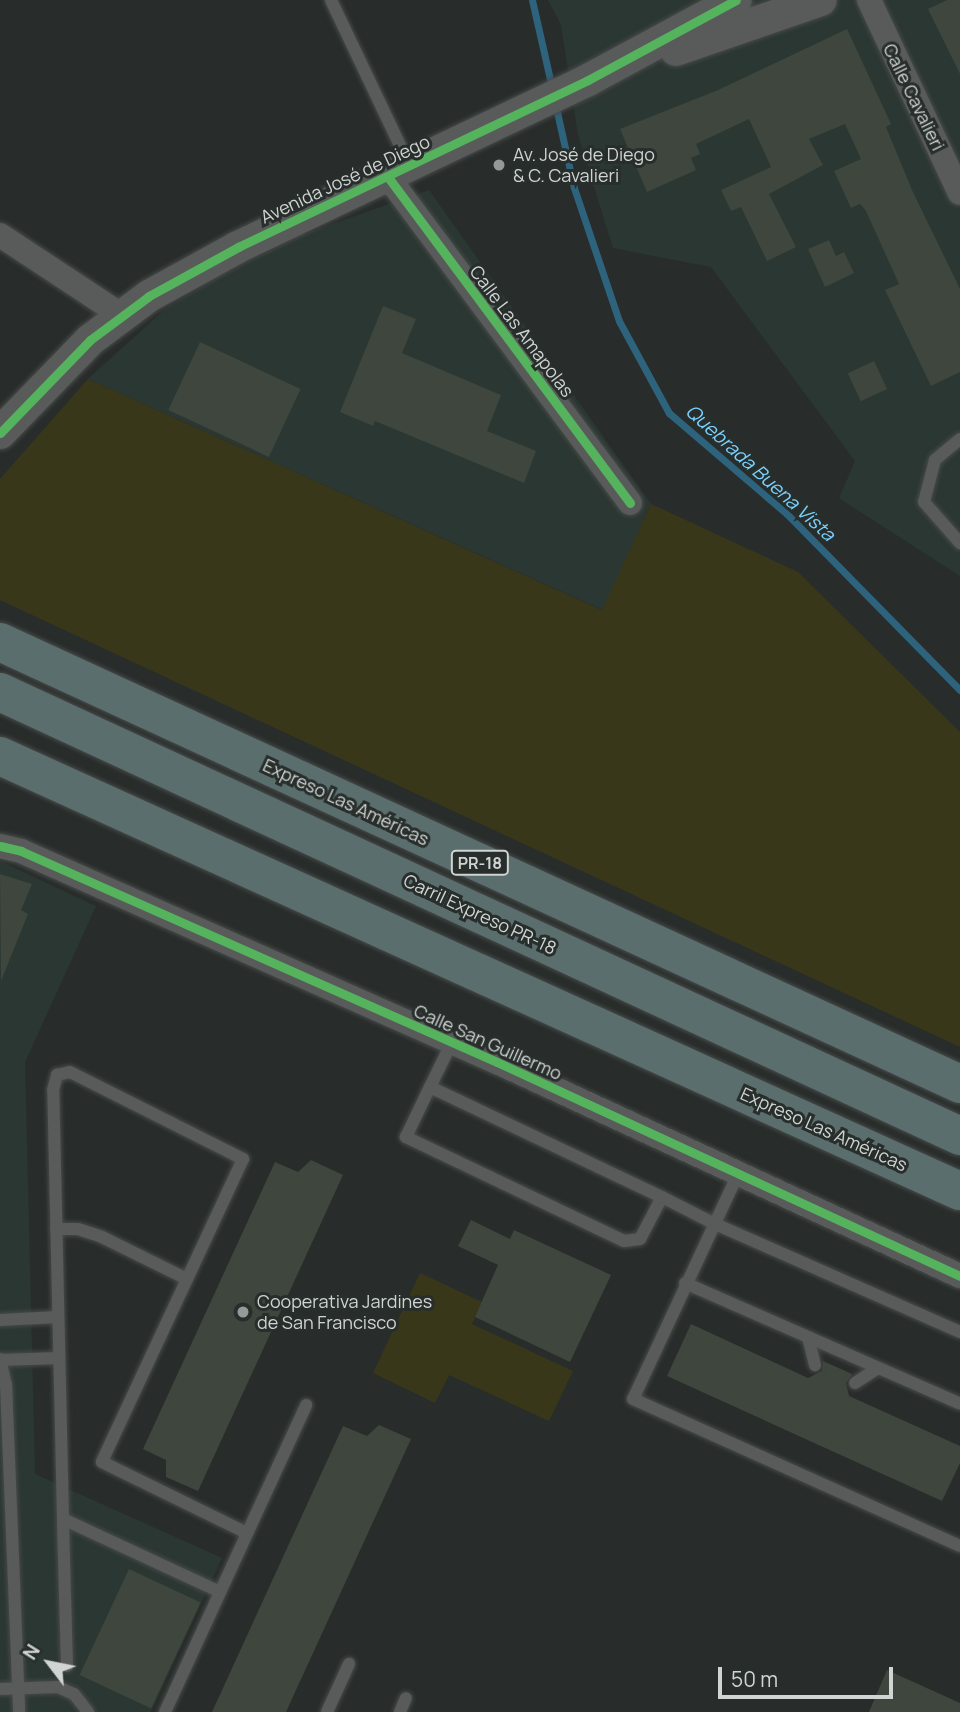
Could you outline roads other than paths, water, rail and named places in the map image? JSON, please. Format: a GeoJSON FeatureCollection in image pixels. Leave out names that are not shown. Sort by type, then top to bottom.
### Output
{"type":"FeatureCollection","features":[{"type":"Feature","properties":{"kind":"highway","name":"Expreso Las Américas"},"geometry":{"type":"LineString","coordinates":[[0,642],[960,1084]]}},
{"type":"Feature","properties":{"kind":"highway","name":"Carril Expreso PR-18"},"geometry":{"type":"LineString","coordinates":[[0,692],[960,1136]]}},
{"type":"Feature","properties":{"kind":"highway","name":"Expreso Las Américas"},"geometry":{"type":"LineString","coordinates":[[0,756],[960,1191]]}},
{"type":"Feature","properties":{"kind":"street","name":"Avenida José de Diego"},"geometry":{"type":"LineString","coordinates":[[0,433],[81,349],[124,316],[238,247],[588,80],[736,0]]}},
{"type":"Feature","properties":{"kind":"street","name":"Avenida José de Diego"},"geometry":{"type":"LineString","coordinates":[[588,80],[821,0]]}},
{"type":"Feature","properties":{"kind":"street","name":"Calle Cavalieri"},"geometry":{"type":"LineString","coordinates":[[869,0],[960,193]]}},
{"type":"Feature","properties":{"kind":"street","name":"Calle Las Amapolas"},"geometry":{"type":"LineString","coordinates":[[399,172],[630,503]]}},
{"type":"Feature","properties":{"kind":"street"},"geometry":{"type":"LineString","coordinates":[[0,235],[124,316]]}},
{"type":"Feature","properties":{"kind":"street","name":"Calle San Guillermo"},"geometry":{"type":"LineString","coordinates":[[0,846],[21,850],[452,1042],[960,1276]]}},
{"type":"Feature","properties":{"kind":"lane"},"geometry":{"type":"LineString","coordinates":[[331,0],[399,172]]}},
{"type":"Feature","properties":{"kind":"lane"},"geometry":{"type":"LineString","coordinates":[[960,439],[935,460],[924,502],[960,543]]}},
{"type":"Feature","properties":{"kind":"lane"},"geometry":{"type":"LineString","coordinates":[[452,1042],[406,1138],[624,1241],[640,1239],[662,1197]]}},
{"type":"Feature","properties":{"kind":"lane"},"geometry":{"type":"LineString","coordinates":[[67,1666],[52,1090],[57,1075],[70,1072],[243,1159],[102,1462],[247,1533]]}},
{"type":"Feature","properties":{"kind":"lane"},"geometry":{"type":"LineString","coordinates":[[430,1087],[713,1223],[960,1332]]}},
{"type":"Feature","properties":{"kind":"lane"},"geometry":{"type":"LineString","coordinates":[[738,1174],[633,1399],[960,1546]]}},
{"type":"Feature","properties":{"kind":"lane"},"geometry":{"type":"LineString","coordinates":[[56,1229],[78,1229],[102,1237],[187,1279]]}},
{"type":"Feature","properties":{"kind":"lane"},"geometry":{"type":"LineString","coordinates":[[685,1283],[960,1404]]}},
{"type":"Feature","properties":{"kind":"lane"},"geometry":{"type":"LineString","coordinates":[[0,1320],[58,1317]]}},
{"type":"Feature","properties":{"kind":"lane"},"geometry":{"type":"LineString","coordinates":[[808,1337],[815,1365]]}},
{"type":"Feature","properties":{"kind":"lane"},"geometry":{"type":"LineString","coordinates":[[19,1712],[15,1688],[6,1384],[0,1360],[59,1359]]}},
{"type":"Feature","properties":{"kind":"lane"},"geometry":{"type":"LineString","coordinates":[[855,1383],[878,1368]]}},
{"type":"Feature","properties":{"kind":"lane"},"geometry":{"type":"LineString","coordinates":[[165,1712],[306,1405]]}},
{"type":"Feature","properties":{"kind":"lane"},"geometry":{"type":"LineString","coordinates":[[63,1519],[220,1592]]}},
{"type":"Feature","properties":{"kind":"lane"},"geometry":{"type":"LineString","coordinates":[[327,1712],[349,1664]]}},
{"type":"Feature","properties":{"kind":"lane"},"geometry":{"type":"LineString","coordinates":[[0,1689],[58,1687],[74,1694],[88,1712]]}},
{"type":"Feature","properties":{"kind":"lane"},"geometry":{"type":"LineString","coordinates":[[400,1712],[406,1698]]}},
{"type":"Feature","properties":{"kind":"waterway","name":"Quebrada Buena Vista"},"geometry":{"type":"LineString","coordinates":[[532,0],[552,88]]}},
{"type":"Feature","properties":{"kind":"waterway","name":"Quebrada Buena Vista"},"geometry":{"type":"LineString","coordinates":[[555,103],[574,188],[619,321],[669,413],[787,514],[960,690]]}},
{"type":"Feature","properties":{"kind":"place","name":"Av. José de Diego & C. Cavalieri"},"geometry":{"type":"Point","coordinates":[499,165]}},
{"type":"Feature","properties":{"kind":"place","name":"Cooperativa Jardines de San Francisco"},"geometry":{"type":"Point","coordinates":[243,1312]}}]}
